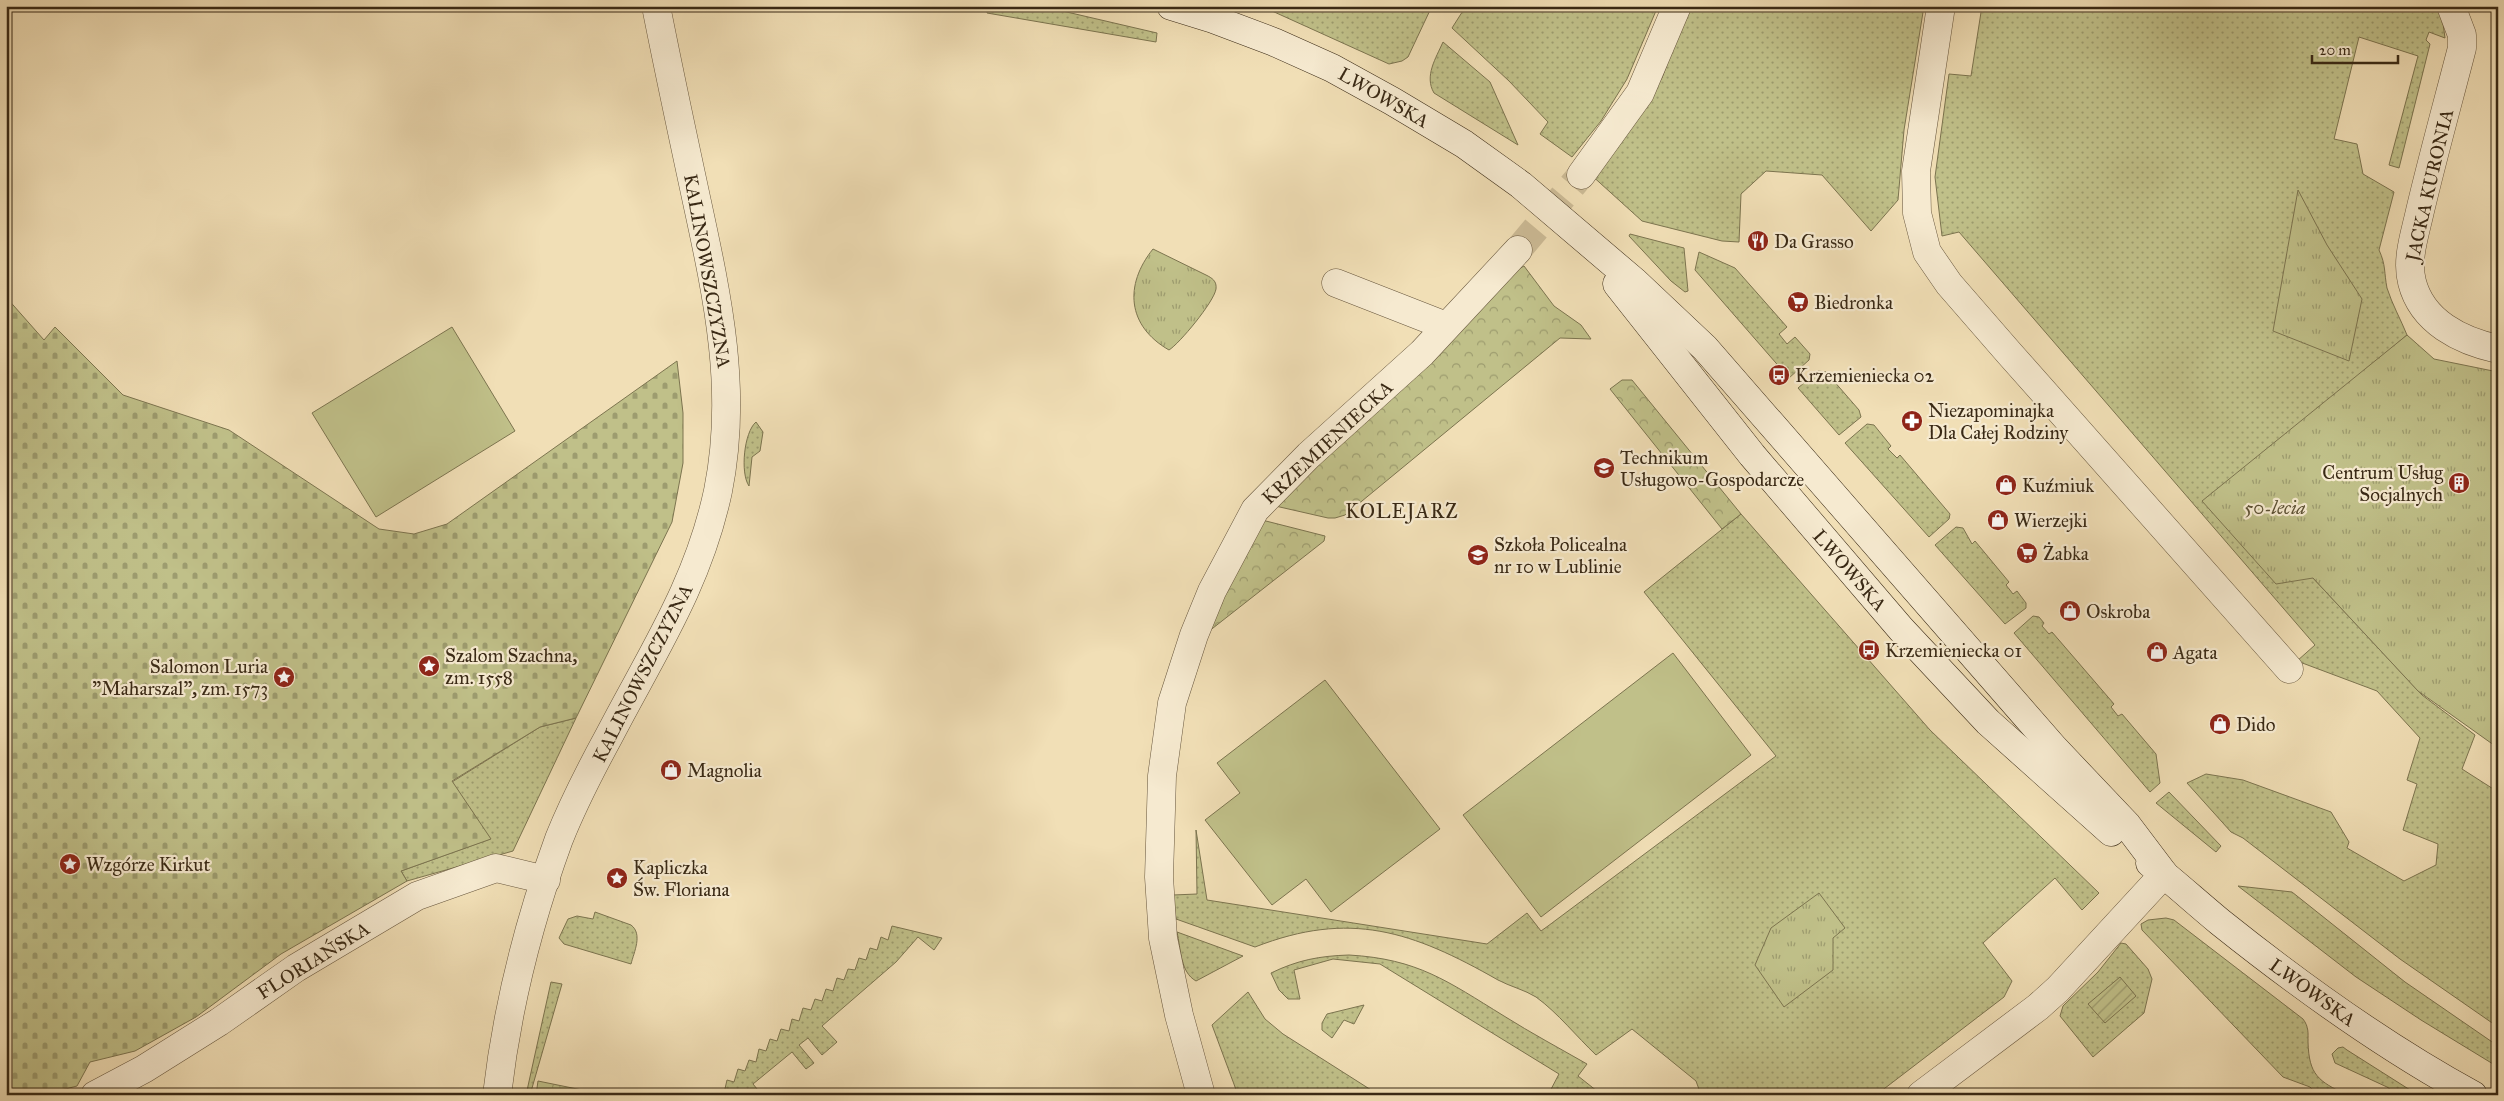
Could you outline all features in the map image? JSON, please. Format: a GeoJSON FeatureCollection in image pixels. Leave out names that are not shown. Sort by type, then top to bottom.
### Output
{"type":"FeatureCollection","features":[{"type":"Feature","properties":{"kind":"street","name":"KALINOWSZCZYZNA"},"geometry":{"type":"LineString","coordinates":[[497,1095],[514,991],[560,837],[609,736],[677,611],[693,575],[714,506],[723,451],[727,383],[720,321],[656,6]]}},
{"type":"Feature","properties":{"kind":"street","name":"LWOWSKA"},"geometry":{"type":"LineString","coordinates":[[1171,6],[1213,18],[1274,42],[1332,68],[1392,101],[1464,144],[1521,185],[1635,282],[1705,348],[2054,748],[2127,825],[2164,874]]}},
{"type":"Feature","properties":{"kind":"street"},"geometry":{"type":"LineString","coordinates":[[1580,175],[1640,93],[1677,6]]}},
{"type":"Feature","properties":{"kind":"street"},"geometry":{"type":"LineString","coordinates":[[1941,6],[1916,171],[1917,213],[1927,252],[1949,284],[2289,669]]}},
{"type":"Feature","properties":{"kind":"street","name":"JACKA KURONIA"},"geometry":{"type":"LineString","coordinates":[[2451,6],[2462,35],[2462,48],[2410,256],[2410,270],[2418,298],[2441,325],[2467,341],[2498,349]]}},
{"type":"Feature","properties":{"kind":"street","name":"LWOWSKA"},"geometry":{"type":"LineString","coordinates":[[1573,230],[1752,455],[1945,678],[1988,722],[2116,836],[2255,949],[2343,1015],[2407,1057],[2474,1095]]}},
{"type":"Feature","properties":{"kind":"street","name":"KRZEMIENIECKA"},"geometry":{"type":"LineString","coordinates":[[1201,1095],[1179,1014],[1163,938],[1159,877],[1162,776],[1172,703],[1181,672],[1212,591],[1255,510],[1309,455],[1422,353],[1518,250]]}},
{"type":"Feature","properties":{"kind":"street"},"geometry":{"type":"LineString","coordinates":[[1336,283],[1446,326]]}},
{"type":"Feature","properties":{"kind":"street","name":"FLORIAŃSKA"},"geometry":{"type":"LineString","coordinates":[[95,1095],[144,1069],[220,1022],[296,968],[417,896],[496,868],[546,880]]}},
{"type":"Feature","properties":{"kind":"street"},"geometry":{"type":"LineString","coordinates":[[1921,1095],[2038,1007],[2058,989],[2164,874]]}},
{"type":"Feature","properties":{"kind":"green space"},"geometry":{"type":"Polygon","coordinates":[[[988,6],[1041,6],[1157,33],[1156,42],[987,13],[988,6]]]}},
{"type":"Feature","properties":{"kind":"green space"},"geometry":{"type":"Polygon","coordinates":[[[1261,6],[1432,6],[1408,57],[1402,61],[1389,64],[1261,6]]]}},
{"type":"Feature","properties":{"kind":"green space"},"geometry":{"type":"Polygon","coordinates":[[[1466,6],[1658,6],[1627,79],[1601,121],[1572,157],[1540,134],[1548,122],[1509,81],[1452,28],[1466,6]]]}},
{"type":"Feature","properties":{"kind":"green space"},"geometry":{"type":"Polygon","coordinates":[[[1688,6],[1821,6],[1887,12],[1888,6],[1924,6],[1904,130],[1898,200],[1871,231],[1822,175],[1766,171],[1741,194],[1739,242],[1722,241],[1642,221],[1589,173],[1634,118],[1662,78],[1688,6]]]}},
{"type":"Feature","properties":{"kind":"green space","name":"50-lecia"},"geometry":{"type":"Polygon","coordinates":[[[1982,6],[2437,6],[2442,16],[2445,38],[2429,32],[2426,40],[2430,44],[2399,168],[2389,165],[2418,56],[2359,37],[2334,139],[2357,144],[2363,174],[2394,192],[2379,250],[2384,265],[2387,288],[2407,335],[2357,377],[2312,577],[2422,695],[2475,735],[2462,769],[2498,792],[2498,1027],[2400,959],[2243,838],[2231,832],[2187,783],[2206,774],[2243,780],[2331,812],[2349,842],[2347,848],[2404,881],[2436,865],[2438,844],[2403,830],[2417,784],[2407,780],[2420,738],[2377,691],[2297,661],[2315,645],[1959,232],[1942,236],[1935,177],[1949,74],[1971,76],[1982,6]]]}},
{"type":"Feature","properties":{"kind":"green space"},"geometry":{"type":"Polygon","coordinates":[[[1443,42],[1490,82],[1518,145],[1434,93],[1430,80],[1432,67],[1443,42]]]}},
{"type":"Feature","properties":{"kind":"green space"},"geometry":{"type":"Polygon","coordinates":[[[2298,190],[2327,245],[2362,299],[2349,361],[2273,331],[2298,190]]]}},
{"type":"Feature","properties":{"kind":"green space"},"geometry":{"type":"Polygon","coordinates":[[[1630,234],[1684,248],[1688,291],[1685,292],[1671,281],[1629,236],[1630,234]]]}},
{"type":"Feature","properties":{"kind":"green space"},"geometry":{"type":"Polygon","coordinates":[[[1153,249],[1210,277],[1216,286],[1214,295],[1196,322],[1169,350],[1155,340],[1145,329],[1138,317],[1134,304],[1134,290],[1137,277],[1153,249]]]}},
{"type":"Feature","properties":{"kind":"green space"},"geometry":{"type":"Polygon","coordinates":[[[1699,252],[1735,268],[1787,327],[1779,334],[1787,344],[1795,337],[1810,354],[1809,360],[1789,378],[1695,270],[1699,252]]]}},
{"type":"Feature","properties":{"kind":"green space"},"geometry":{"type":"Polygon","coordinates":[[[1524,266],[1554,306],[1581,325],[1591,339],[1560,338],[1345,515],[1328,518],[1271,505],[1508,275],[1524,266]]]}},
{"type":"Feature","properties":{"kind":"green space"},"geometry":{"type":"Polygon","coordinates":[[[6,297],[44,340],[55,327],[123,395],[229,430],[379,529],[414,534],[447,524],[677,361],[683,413],[683,463],[672,522],[576,718],[540,727],[452,781],[491,839],[401,871],[407,881],[281,954],[196,1017],[135,1051],[90,1062],[77,1086],[42,1095],[6,1095],[6,297]]]}},
{"type":"Feature","properties":{"kind":"green space"},"geometry":{"type":"Polygon","coordinates":[[[452,327],[515,431],[376,517],[312,413],[452,327]]]}},
{"type":"Feature","properties":{"kind":"green space","name":"50-lecia"},"geometry":{"type":"Polygon","coordinates":[[[2407,335],[2434,359],[2498,372],[2498,748],[2418,691],[2313,578],[2276,584],[2202,501],[2407,335]]]}},
{"type":"Feature","properties":{"kind":"green space"},"geometry":{"type":"Polygon","coordinates":[[[1818,371],[1826,372],[1859,410],[1861,417],[1839,435],[1798,388],[1818,371]]]}},
{"type":"Feature","properties":{"kind":"green space"},"geometry":{"type":"Polygon","coordinates":[[[1622,380],[1632,380],[1741,514],[1722,529],[1610,389],[1622,380]]]}},
{"type":"Feature","properties":{"kind":"green space"},"geometry":{"type":"Polygon","coordinates":[[[756,422],[763,432],[760,451],[752,457],[749,486],[746,480],[744,463],[746,443],[756,422]]]}},
{"type":"Feature","properties":{"kind":"green space"},"geometry":{"type":"Polygon","coordinates":[[[1867,424],[1874,425],[1891,446],[1888,449],[1897,458],[1900,455],[1950,514],[1949,519],[1929,537],[1845,443],[1867,424]]]}},
{"type":"Feature","properties":{"kind":"green space"},"geometry":{"type":"Polygon","coordinates":[[[1741,514],[1930,730],[2099,893],[2082,910],[2055,878],[1983,943],[2012,981],[2004,997],[1876,1095],[1701,1095],[1696,1081],[1632,1029],[1596,1055],[1560,1018],[1536,997],[1437,949],[1408,938],[1380,931],[1351,928],[1321,930],[1289,936],[1255,947],[1176,919],[1173,895],[1197,894],[1196,830],[1207,900],[1487,944],[1527,913],[1541,931],[1548,926],[1776,756],[1644,592],[1741,514]]]}},
{"type":"Feature","properties":{"kind":"green space"},"geometry":{"type":"Polygon","coordinates":[[[1258,519],[1325,536],[1324,541],[1199,639],[1258,519]]]}},
{"type":"Feature","properties":{"kind":"green space"},"geometry":{"type":"Polygon","coordinates":[[[1956,527],[1963,528],[1972,544],[1975,541],[2009,582],[2006,585],[2013,594],[2017,591],[2026,603],[2026,608],[2005,624],[1935,545],[1956,527]]]}},
{"type":"Feature","properties":{"kind":"green space"},"geometry":{"type":"Polygon","coordinates":[[[2033,616],[2039,617],[2044,623],[2042,626],[2049,634],[2052,632],[2114,704],[2111,707],[2118,716],[2122,714],[2156,754],[2160,783],[2150,792],[2014,633],[2033,616]]]}},
{"type":"Feature","properties":{"kind":"green space"},"geometry":{"type":"Polygon","coordinates":[[[1673,653],[1751,755],[1541,917],[1463,815],[1673,653]]]}},
{"type":"Feature","properties":{"kind":"green space"},"geometry":{"type":"Polygon","coordinates":[[[1325,680],[1440,829],[1331,912],[1306,879],[1272,905],[1205,820],[1240,793],[1217,763],[1325,680]]]}},
{"type":"Feature","properties":{"kind":"green space"},"geometry":{"type":"Polygon","coordinates":[[[576,718],[513,851],[407,881],[401,871],[490,839],[452,782],[540,727],[576,718]]]}},
{"type":"Feature","properties":{"kind":"green space"},"geometry":{"type":"Polygon","coordinates":[[[2169,792],[2221,846],[2216,852],[2156,803],[2169,792]]]}},
{"type":"Feature","properties":{"kind":"green space"},"geometry":{"type":"Polygon","coordinates":[[[2238,886],[2292,892],[2405,982],[2498,1046],[2498,1067],[2421,1020],[2356,977],[2238,886]]]}},
{"type":"Feature","properties":{"kind":"green space"},"geometry":{"type":"Polygon","coordinates":[[[1819,893],[1845,928],[1833,938],[1833,970],[1784,1007],[1755,965],[1771,928],[1819,893]]]}},
{"type":"Feature","properties":{"kind":"green space"},"geometry":{"type":"Polygon","coordinates":[[[595,912],[631,925],[635,929],[637,943],[631,964],[564,944],[559,938],[568,919],[577,916],[593,919],[595,912]]]}},
{"type":"Feature","properties":{"kind":"green space"},"geometry":{"type":"Polygon","coordinates":[[[2166,918],[2174,920],[2303,1019],[2307,1027],[2310,1062],[2313,1070],[2322,1081],[2347,1095],[2317,1095],[2310,1087],[2283,1077],[2142,930],[2141,924],[2148,920],[2166,918]]]}},
{"type":"Feature","properties":{"kind":"green space"},"geometry":{"type":"Polygon","coordinates":[[[892,926],[942,938],[934,950],[918,937],[896,962],[822,1026],[837,1042],[822,1055],[808,1038],[799,1045],[814,1063],[806,1069],[792,1052],[753,1084],[762,1095],[724,1093],[727,1080],[734,1082],[738,1069],[745,1071],[749,1060],[756,1062],[759,1049],[766,1051],[770,1039],[777,1041],[781,1029],[789,1031],[792,1019],[799,1021],[803,1008],[811,1010],[815,999],[822,1001],[826,989],[833,991],[837,978],[844,980],[848,969],[855,970],[859,958],[866,960],[870,948],[877,950],[881,937],[888,940],[892,926]]]}},
{"type":"Feature","properties":{"kind":"green space"},"geometry":{"type":"Polygon","coordinates":[[[1177,932],[1243,956],[1196,981],[1184,966],[1177,932]]]}},
{"type":"Feature","properties":{"kind":"green space"},"geometry":{"type":"Polygon","coordinates":[[[2121,943],[2126,944],[2148,969],[2152,979],[2144,1013],[2093,1057],[2060,1016],[2063,1006],[2098,972],[2121,943]]]}},
{"type":"Feature","properties":{"kind":"green space"},"geometry":{"type":"Polygon","coordinates":[[[1349,955],[1394,961],[1448,982],[1587,1064],[1578,1076],[1602,1095],[1548,1095],[1559,1074],[1380,964],[1333,959],[1294,970],[1300,999],[1288,999],[1279,990],[1271,973],[1309,959],[1349,955]]]}},
{"type":"Feature","properties":{"kind":"green space"},"geometry":{"type":"Polygon","coordinates":[[[2120,977],[2136,996],[2105,1023],[2088,1004],[2120,977]]]}},
{"type":"Feature","properties":{"kind":"green space"},"geometry":{"type":"Polygon","coordinates":[[[551,982],[562,984],[530,1095],[526,1095],[551,982]]]}},
{"type":"Feature","properties":{"kind":"green space"},"geometry":{"type":"Polygon","coordinates":[[[1248,992],[1265,1019],[1283,1034],[1379,1095],[1238,1095],[1212,1025],[1248,992]]]}},
{"type":"Feature","properties":{"kind":"green space"},"geometry":{"type":"Polygon","coordinates":[[[1364,1005],[1354,1024],[1344,1020],[1332,1038],[1322,1030],[1322,1023],[1327,1014],[1364,1005]]]}},
{"type":"Feature","properties":{"kind":"green space"},"geometry":{"type":"Polygon","coordinates":[[[2343,1047],[2418,1095],[2398,1095],[2387,1087],[2335,1063],[2332,1054],[2338,1048],[2343,1047]]]}},
{"type":"Feature","properties":{"kind":"green space"},"geometry":{"type":"Polygon","coordinates":[[[538,1081],[592,1092],[592,1095],[536,1095],[538,1081]]]}},
{"type":"Feature","properties":{"kind":"tunnel"},"geometry":{"type":"LineString","coordinates":[[1518,250],[1581,175]]}},
{"type":"Feature","properties":{"kind":"place","name":"Da Grasso"},"geometry":{"type":"Point","coordinates":[1758,241]}},
{"type":"Feature","properties":{"kind":"place","name":"Biedronka"},"geometry":{"type":"Point","coordinates":[1798,302]}},
{"type":"Feature","properties":{"kind":"place","name":"Krzemieniecka 02"},"geometry":{"type":"Point","coordinates":[1779,375]}},
{"type":"Feature","properties":{"kind":"place","name":"Niezapominajka Dla Całej Rodziny"},"geometry":{"type":"Point","coordinates":[1912,421]}},
{"type":"Feature","properties":{"kind":"place","name":"Technikum Usługowo-Gospodarcze"},"geometry":{"type":"Point","coordinates":[1604,468]}},
{"type":"Feature","properties":{"kind":"place","name":"Centrum Usług Socjalnych"},"geometry":{"type":"Point","coordinates":[2459,483]}},
{"type":"Feature","properties":{"kind":"place","name":"Kuźmiuk"},"geometry":{"type":"Point","coordinates":[2006,485]}},
{"type":"Feature","properties":{"kind":"place","name":"Wierzejki"},"geometry":{"type":"Point","coordinates":[1998,520]}},
{"type":"Feature","properties":{"kind":"place","name":"Żabka"},"geometry":{"type":"Point","coordinates":[2027,553]}},
{"type":"Feature","properties":{"kind":"place","name":"Szkoła Policealna nr 10 w Lublinie"},"geometry":{"type":"Point","coordinates":[1478,555]}},
{"type":"Feature","properties":{"kind":"place","name":"Oskroba"},"geometry":{"type":"Point","coordinates":[2070,611]}},
{"type":"Feature","properties":{"kind":"place","name":"Krzemieniecka 01"},"geometry":{"type":"Point","coordinates":[1869,650]}},
{"type":"Feature","properties":{"kind":"place","name":"Agata"},"geometry":{"type":"Point","coordinates":[2157,652]}},
{"type":"Feature","properties":{"kind":"place","name":"Szalom Szachna, zm. 1558"},"geometry":{"type":"Point","coordinates":[429,666]}},
{"type":"Feature","properties":{"kind":"place","name":"Salomon Luria \"Maharszal\", zm. 1573"},"geometry":{"type":"Point","coordinates":[284,677]}},
{"type":"Feature","properties":{"kind":"place","name":"Dido"},"geometry":{"type":"Point","coordinates":[2220,724]}},
{"type":"Feature","properties":{"kind":"place","name":"Magnolia"},"geometry":{"type":"Point","coordinates":[671,770]}},
{"type":"Feature","properties":{"kind":"place","name":"Wzgórze Kirkut"},"geometry":{"type":"Point","coordinates":[70,864]}},
{"type":"Feature","properties":{"kind":"place","name":"Kapliczka Św. Floriana"},"geometry":{"type":"Point","coordinates":[617,878]}},
{"type":"Feature","properties":{"kind":"district","name":"KOLEJARZ"},"geometry":{"type":"Point","coordinates":[1402,511]}}]}
